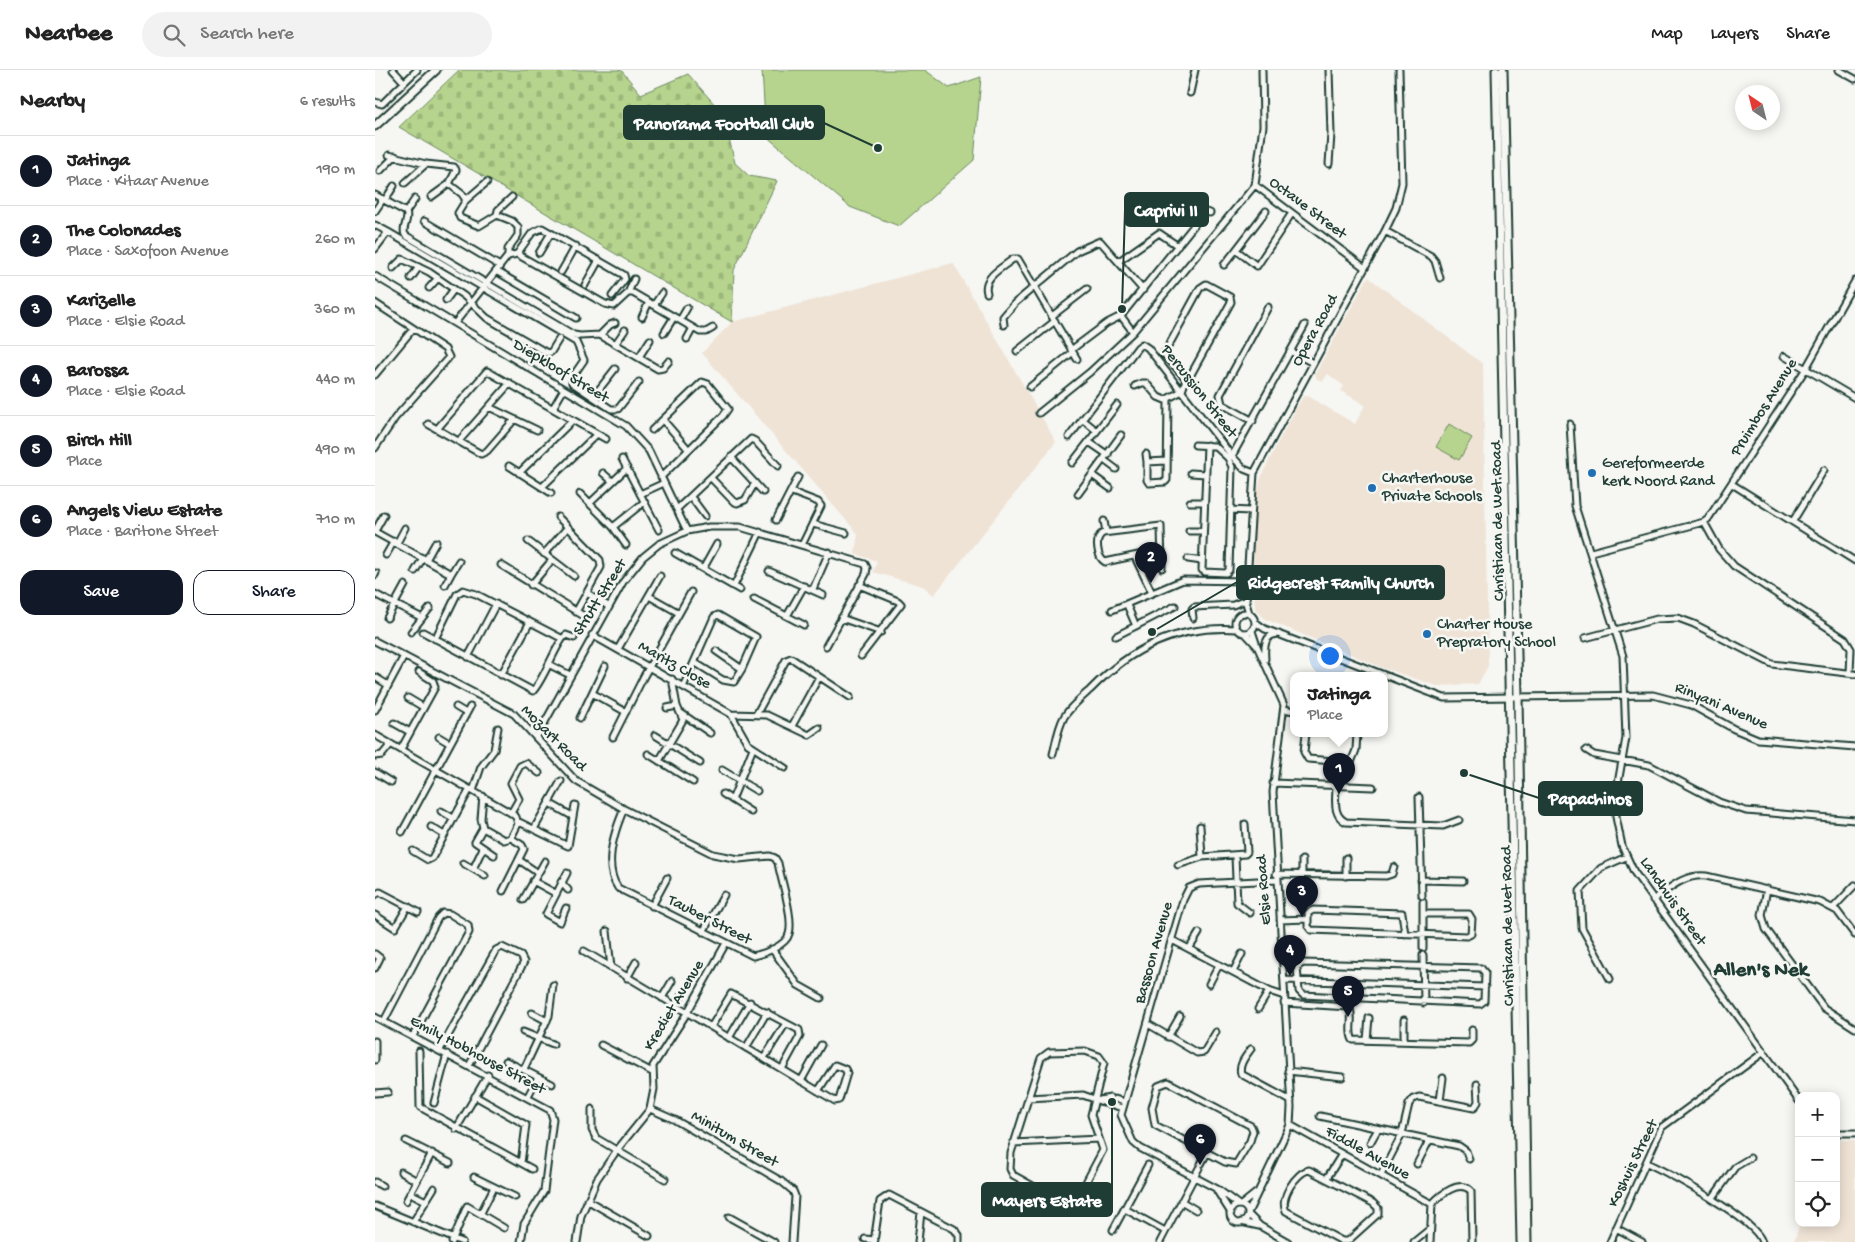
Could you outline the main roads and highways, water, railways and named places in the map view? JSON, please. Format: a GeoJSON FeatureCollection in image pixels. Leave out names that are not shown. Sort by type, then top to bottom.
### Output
{"type":"FeatureCollection","features":[{"type":"Feature","properties":{"kind":"main road"},"geometry":{"type":"LineString","coordinates":[[375,126],[436,70]]}},
{"type":"Feature","properties":{"kind":"main road","name":"Christiaan de Wet Road"},"geometry":{"type":"LineString","coordinates":[[1496,70],[1521,1242]]}},
{"type":"Feature","properties":{"kind":"main road","name":"Christiaan de Wet Road"},"geometry":{"type":"LineString","coordinates":[[1503,70],[1518,696],[1527,1242]]}},
{"type":"Feature","properties":{"kind":"place","name":"Panorama Football Club"},"geometry":{"type":"Point","coordinates":[878,148]}},
{"type":"Feature","properties":{"kind":"place","name":"Caprivi II"},"geometry":{"type":"Point","coordinates":[1122,309]}},
{"type":"Feature","properties":{"kind":"place","name":"Gereformeerde kerk Noord Rand"},"geometry":{"type":"Point","coordinates":[1592,473]}},
{"type":"Feature","properties":{"kind":"place","name":"Charterhouse Private Schools"},"geometry":{"type":"Point","coordinates":[1372,488]}},
{"type":"Feature","properties":{"kind":"place","name":"The Colonades"},"geometry":{"type":"Point","coordinates":[1151,583]}},
{"type":"Feature","properties":{"kind":"place","name":"Ridgecrest Family Church"},"geometry":{"type":"Point","coordinates":[1152,632]}},
{"type":"Feature","properties":{"kind":"place","name":"Charter House Prepratory School"},"geometry":{"type":"Point","coordinates":[1427,634]}},
{"type":"Feature","properties":{"kind":"place","name":"Papachinos"},"geometry":{"type":"Point","coordinates":[1464,773]}},
{"type":"Feature","properties":{"kind":"place","name":"Jatinga"},"geometry":{"type":"Point","coordinates":[1339,794]}},
{"type":"Feature","properties":{"kind":"place","name":"Karizelle"},"geometry":{"type":"Point","coordinates":[1302,917]}},
{"type":"Feature","properties":{"kind":"place","name":"Barossa"},"geometry":{"type":"Point","coordinates":[1290,976]}},
{"type":"Feature","properties":{"kind":"place","name":"Birch Hill"},"geometry":{"type":"Point","coordinates":[1348,1017]}},
{"type":"Feature","properties":{"kind":"place","name":"Mayers Estate"},"geometry":{"type":"Point","coordinates":[1112,1102]}},
{"type":"Feature","properties":{"kind":"place","name":"Angels View Estate"},"geometry":{"type":"Point","coordinates":[1200,1165]}},
{"type":"Feature","properties":{"kind":"district","name":"Allen's Nek"},"geometry":{"type":"Point","coordinates":[1761,971]}}]}
